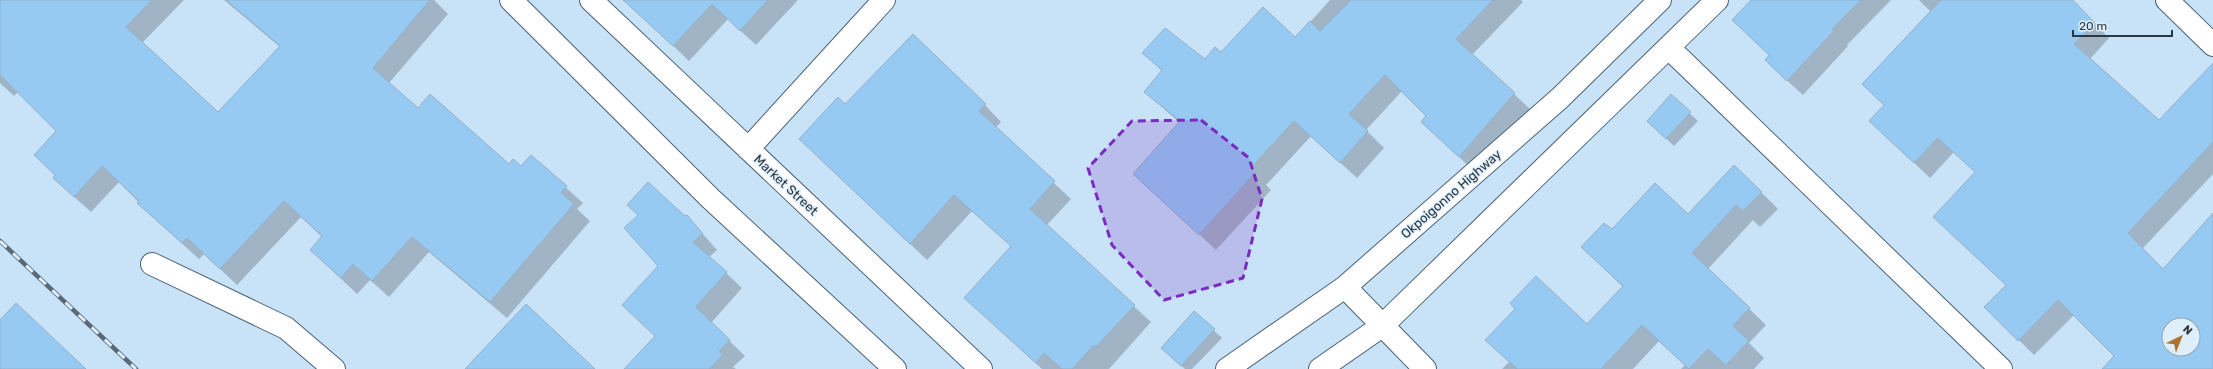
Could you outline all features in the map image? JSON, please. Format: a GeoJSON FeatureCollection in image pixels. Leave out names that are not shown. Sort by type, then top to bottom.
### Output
{"type":"FeatureCollection","features":[{"type":"Feature","properties":{"kind":"street"},"geometry":{"type":"LineString","coordinates":[[511,0],[711,199],[895,369]]}},
{"type":"Feature","properties":{"kind":"street","name":"Market Street"},"geometry":{"type":"LineString","coordinates":[[591,0],[982,369]]}},
{"type":"Feature","properties":{"kind":"street"},"geometry":{"type":"LineString","coordinates":[[748,149],[884,0]]}},
{"type":"Feature","properties":{"kind":"street","name":"Okpoigonno Highway"},"geometry":{"type":"LineString","coordinates":[[1227,369],[1345,287],[1560,98],[1660,0]]}},
{"type":"Feature","properties":{"kind":"street"},"geometry":{"type":"LineString","coordinates":[[1320,369],[1382,326],[1717,0]]}},
{"type":"Feature","properties":{"kind":"street"},"geometry":{"type":"LineString","coordinates":[[2167,0],[2213,45]]}},
{"type":"Feature","properties":{"kind":"street"},"geometry":{"type":"LineString","coordinates":[[1669,48],[2001,369]]}},
{"type":"Feature","properties":{"kind":"street"},"geometry":{"type":"LineString","coordinates":[[152,264],[286,328],[334,369]]}},
{"type":"Feature","properties":{"kind":"street"},"geometry":{"type":"LineString","coordinates":[[1345,287],[1426,369]]}},
{"type":"Feature","properties":{"kind":"highlighted area"},"geometry":{"type":"Polygon","coordinates":[[[1201,120],[1249,158],[1262,199],[1243,278],[1164,300],[1112,245],[1088,168],[1132,121],[1201,120]]]}},
{"type":"Feature","properties":{"kind":"building"},"geometry":{"type":"Polygon","coordinates":[[[0,0],[152,0],[126,27],[218,112],[280,46],[226,0],[430,0],[373,68],[418,108],[430,94],[509,164],[513,159],[521,166],[531,155],[567,186],[561,193],[574,204],[490,302],[412,237],[372,281],[353,264],[341,278],[310,250],[322,236],[284,201],[220,269],[187,238],[182,243],[137,203],[139,201],[102,166],[74,197],[53,178],[55,175],[34,155],[56,131],[0,75],[0,0]]]}},
{"type":"Feature","properties":{"kind":"building"},"geometry":{"type":"Polygon","coordinates":[[[623,0],[768,0],[740,31],[712,4],[673,46],[623,0]]]}},
{"type":"Feature","properties":{"kind":"building"},"geometry":{"type":"Polygon","coordinates":[[[1351,0],[1493,0],[1456,39],[1515,93],[1459,157],[1421,122],[1426,116],[1385,75],[1349,114],[1368,131],[1340,163],[1294,121],[1251,168],[1255,173],[1199,235],[1133,174],[1180,121],[1144,92],[1162,70],[1142,53],[1165,28],[1205,59],[1215,47],[1221,52],[1263,7],[1295,37],[1310,21],[1320,31],[1351,0]]]}},
{"type":"Feature","properties":{"kind":"building"},"geometry":{"type":"Polygon","coordinates":[[[1751,0],[1861,0],[1832,29],[1834,31],[1787,81],[1765,60],[1769,55],[1732,20],[1751,0]]]}},
{"type":"Feature","properties":{"kind":"building"},"geometry":{"type":"Polygon","coordinates":[[[1941,0],[2073,0],[2095,23],[2074,44],[2159,120],[2213,63],[2213,142],[2128,233],[2163,269],[2213,213],[2213,369],[2102,369],[2114,356],[2058,300],[2018,341],[1984,307],[2006,285],[1933,217],[1975,172],[1938,138],[1914,163],[1869,121],[1884,105],[1862,84],[1941,0]]]}},
{"type":"Feature","properties":{"kind":"building"},"geometry":{"type":"Polygon","coordinates":[[[913,34],[986,104],[979,111],[1055,181],[1030,209],[1135,305],[1096,347],[1094,345],[1072,369],[1062,369],[1044,353],[1036,363],[964,298],[1011,246],[954,195],[910,244],[799,139],[838,97],[845,104],[913,34]]]}},
{"type":"Feature","properties":{"kind":"building"},"geometry":{"type":"Polygon","coordinates":[[[1671,94],[1691,112],[1666,139],[1647,121],[1671,94]]]}},
{"type":"Feature","properties":{"kind":"building"},"geometry":{"type":"Polygon","coordinates":[[[1734,165],[1762,192],[1743,211],[1736,205],[1692,253],[1750,308],[1733,326],[1749,341],[1726,365],[1708,349],[1689,369],[1642,325],[1601,369],[1517,369],[1485,340],[1515,309],[1510,303],[1536,276],[1587,324],[1623,286],[1581,247],[1604,223],[1612,229],[1655,183],[1688,214],[1734,165]]]}},
{"type":"Feature","properties":{"kind":"building"},"geometry":{"type":"Polygon","coordinates":[[[648,182],[685,216],[687,215],[703,234],[693,242],[727,272],[696,307],[730,340],[719,351],[723,355],[709,369],[624,369],[655,336],[622,305],[658,266],[624,228],[638,215],[627,205],[648,182]]]}},
{"type":"Feature","properties":{"kind":"building"},"geometry":{"type":"Polygon","coordinates":[[[16,303],[86,369],[0,369],[0,320],[16,303]]]}},
{"type":"Feature","properties":{"kind":"building"},"geometry":{"type":"Polygon","coordinates":[[[526,304],[595,369],[465,369],[526,304]]]}},
{"type":"Feature","properties":{"kind":"building"},"geometry":{"type":"Polygon","coordinates":[[[1194,311],[1215,329],[1181,366],[1161,348],[1194,311]]]}},
{"type":"Feature","properties":{"kind":"railway"},"geometry":{"type":"LineString","coordinates":[[0,241],[136,369]]}}]}
